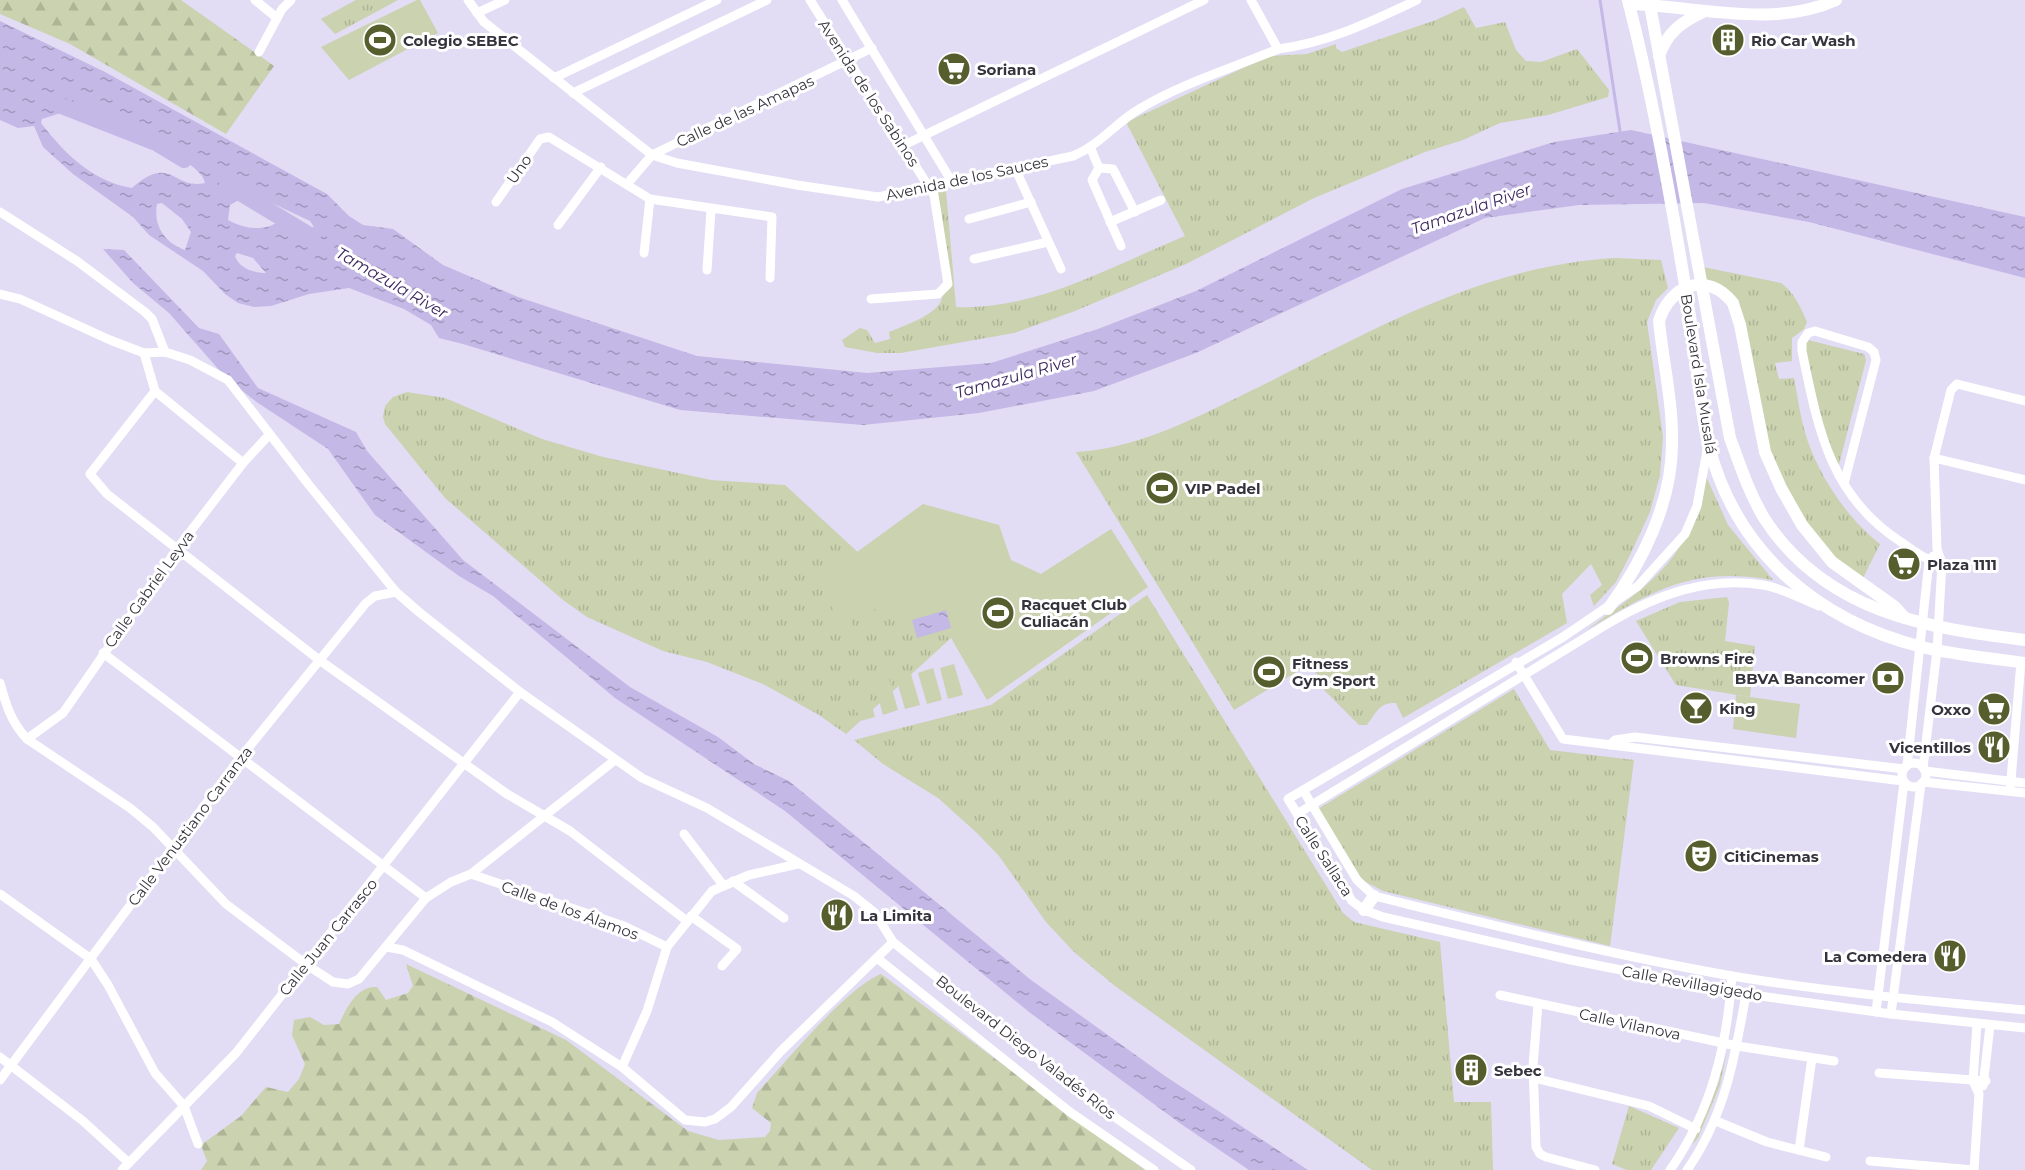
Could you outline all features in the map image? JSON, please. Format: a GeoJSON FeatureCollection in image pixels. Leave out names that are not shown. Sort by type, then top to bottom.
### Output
{"type":"FeatureCollection","features":[{"type":"Feature","properties":{"kind":"main road"},"geometry":{"type":"LineString","coordinates":[[1628,2],[1649,2],[1705,11],[1777,14],[1803,11],[1836,0]]}},
{"type":"Feature","properties":{"kind":"main road","name":"Boulevard Isla Musalá"},"geometry":{"type":"LineString","coordinates":[[1628,2],[1645,65],[1692,329],[1708,444],[1719,478],[1755,542],[1773,566],[1829,610],[1876,632],[1922,647],[2023,662]]}},
{"type":"Feature","properties":{"kind":"main road","name":"Boulevard Isla Musalá"},"geometry":{"type":"LineString","coordinates":[[1649,2],[1730,438],[1742,472],[1764,517],[1779,539],[1820,577],[1847,595],[1923,625],[2025,640]]}},
{"type":"Feature","properties":{"kind":"main road"},"geometry":{"type":"LineString","coordinates":[[1660,60],[1672,32],[1688,19],[1705,11]]}},
{"type":"Feature","properties":{"kind":"main road"},"geometry":{"type":"LineString","coordinates":[[1608,609],[1626,583],[1651,534],[1669,474],[1672,426],[1659,321],[1663,307],[1680,290],[1703,285],[1717,289],[1733,303],[1767,460],[1795,515],[1832,562],[1895,607],[1906,619]]}},
{"type":"Feature","properties":{"kind":"main road"},"geometry":{"type":"LineString","coordinates":[[1364,910],[1374,896]]}},
{"type":"Feature","properties":{"kind":"street"},"geometry":{"type":"LineString","coordinates":[[255,0],[276,18]]}},
{"type":"Feature","properties":{"kind":"street"},"geometry":{"type":"LineString","coordinates":[[259,52],[276,18],[291,0]]}},
{"type":"Feature","properties":{"kind":"street","name":"Avenida de los Sauces"},"geometry":{"type":"LineString","coordinates":[[468,0],[477,13],[651,155],[677,163],[878,197],[1073,156],[1090,149],[1127,116],[1142,107],[1278,49],[1327,39],[1417,0]]}},
{"type":"Feature","properties":{"kind":"street"},"geometry":{"type":"LineString","coordinates":[[477,13],[504,0]]}},
{"type":"Feature","properties":{"kind":"street"},"geometry":{"type":"LineString","coordinates":[[554,78],[717,0]]}},
{"type":"Feature","properties":{"kind":"street"},"geometry":{"type":"LineString","coordinates":[[573,93],[767,0]]}},
{"type":"Feature","properties":{"kind":"street","name":"Avenida de los Sabinos"},"geometry":{"type":"LineString","coordinates":[[810,0],[934,195],[948,284],[938,294],[871,299]]}},
{"type":"Feature","properties":{"kind":"street","name":"Avenida de los Sabinos"},"geometry":{"type":"LineString","coordinates":[[842,0],[952,182]]}},
{"type":"Feature","properties":{"kind":"street"},"geometry":{"type":"LineString","coordinates":[[902,146],[1204,0]]}},
{"type":"Feature","properties":{"kind":"street"},"geometry":{"type":"LineString","coordinates":[[1251,0],[1278,49]]}},
{"type":"Feature","properties":{"kind":"street","name":"Calle de las Amapas"},"geometry":{"type":"LineString","coordinates":[[627,184],[651,155],[848,62],[872,48]]}},
{"type":"Feature","properties":{"kind":"street","name":"Uno"},"geometry":{"type":"LineString","coordinates":[[496,202],[543,137],[549,137],[601,167]]}},
{"type":"Feature","properties":{"kind":"street"},"geometry":{"type":"LineString","coordinates":[[1090,149],[1100,168]]}},
{"type":"Feature","properties":{"kind":"street"},"geometry":{"type":"LineString","coordinates":[[558,225],[601,167],[650,199],[772,218],[770,278]]}},
{"type":"Feature","properties":{"kind":"street"},"geometry":{"type":"LineString","coordinates":[[1015,168],[1061,269]]}},
{"type":"Feature","properties":{"kind":"street"},"geometry":{"type":"LineString","coordinates":[[1100,168],[1113,169],[1135,212]]}},
{"type":"Feature","properties":{"kind":"street"},"geometry":{"type":"LineString","coordinates":[[1100,168],[1092,180],[1121,246]]}},
{"type":"Feature","properties":{"kind":"street"},"geometry":{"type":"LineString","coordinates":[[644,253],[650,199]]}},
{"type":"Feature","properties":{"kind":"street"},"geometry":{"type":"LineString","coordinates":[[1110,222],[1161,200]]}},
{"type":"Feature","properties":{"kind":"street"},"geometry":{"type":"LineString","coordinates":[[969,219],[1031,202]]}},
{"type":"Feature","properties":{"kind":"street"},"geometry":{"type":"LineString","coordinates":[[707,270],[711,210]]}},
{"type":"Feature","properties":{"kind":"street"},"geometry":{"type":"LineString","coordinates":[[0,212],[76,261],[145,312],[152,319],[165,352],[144,353],[20,299],[0,294]]}},
{"type":"Feature","properties":{"kind":"street"},"geometry":{"type":"LineString","coordinates":[[974,259],[1048,242]]}},
{"type":"Feature","properties":{"kind":"street"},"geometry":{"type":"LineString","coordinates":[[1844,484],[1876,360],[1874,352],[1868,347],[1815,331],[1808,333],[1802,342],[1802,351],[1821,437],[1844,484],[1865,515],[1881,530],[1929,561],[1942,563]]}},
{"type":"Feature","properties":{"kind":"street","name":"Boulevard Diego Valadés Ríos"},"geometry":{"type":"LineString","coordinates":[[165,352],[190,360],[228,380],[269,435],[396,592],[520,692],[642,778],[707,808],[854,896],[875,914],[893,942],[1083,1095],[1191,1170]]}},
{"type":"Feature","properties":{"kind":"street"},"geometry":{"type":"LineString","coordinates":[[144,353],[155,390],[243,463]]}},
{"type":"Feature","properties":{"kind":"street"},"geometry":{"type":"LineString","coordinates":[[1892,1014],[1924,770],[1937,650],[1942,563],[1937,549],[1934,458],[1951,390],[1957,384],[2025,401]]}},
{"type":"Feature","properties":{"kind":"street"},"geometry":{"type":"LineString","coordinates":[[155,390],[90,474],[107,494],[318,659],[462,762],[545,818],[570,831],[689,919],[737,949],[722,966]]}},
{"type":"Feature","properties":{"kind":"street","name":"Calle Gabriel Leyva"},"geometry":{"type":"LineString","coordinates":[[27,739],[63,713],[177,549],[243,463],[269,435]]}},
{"type":"Feature","properties":{"kind":"street"},"geometry":{"type":"LineString","coordinates":[[1304,790],[1608,609],[1655,570],[1685,534],[1697,506],[1708,444]]}},
{"type":"Feature","properties":{"kind":"street"},"geometry":{"type":"LineString","coordinates":[[1934,458],[2025,480]]}},
{"type":"Feature","properties":{"kind":"street"},"geometry":{"type":"LineString","coordinates":[[1876,1012],[1905,767],[1922,647],[1929,561],[1937,549]]}},
{"type":"Feature","properties":{"kind":"street"},"geometry":{"type":"LineString","coordinates":[[1297,814],[1637,607],[1671,592],[1693,586],[1764,585],[1829,610]]}},
{"type":"Feature","properties":{"kind":"street","name":"Calle Venustiano Carranza"},"geometry":{"type":"LineString","coordinates":[[0,1080],[240,758],[318,659],[366,603],[375,596],[396,592]]}},
{"type":"Feature","properties":{"kind":"street"},"geometry":{"type":"LineString","coordinates":[[103,653],[426,898]]}},
{"type":"Feature","properties":{"kind":"street"},"geometry":{"type":"LineString","coordinates":[[1516,662],[1563,739],[1904,782],[1910,787],[1922,783],[2011,786],[2025,783]]}},
{"type":"Feature","properties":{"kind":"street"},"geometry":{"type":"LineString","coordinates":[[2011,786],[2023,662]]}},
{"type":"Feature","properties":{"kind":"street"},"geometry":{"type":"LineString","coordinates":[[0,683],[9,712],[17,728],[27,739],[130,808],[173,848],[226,904],[307,965],[333,982],[348,984],[358,979],[426,898],[451,882],[471,874],[545,818],[615,760]]}},
{"type":"Feature","properties":{"kind":"street","name":"Calle Juan Carrasco"},"geometry":{"type":"LineString","coordinates":[[125,1167],[236,1053],[384,867],[462,762],[520,692]]}},
{"type":"Feature","properties":{"kind":"street"},"geometry":{"type":"LineString","coordinates":[[0,720],[9,712]]}},
{"type":"Feature","properties":{"kind":"street"},"geometry":{"type":"LineString","coordinates":[[1610,744],[1615,740],[1635,737],[1905,767],[1917,764],[1924,770],[2011,786],[2025,793]]}},
{"type":"Feature","properties":{"kind":"street","name":"Calle Sallaca"},"geometry":{"type":"LineString","coordinates":[[1364,910],[1352,901],[1342,887],[1288,799],[1304,790],[1358,880],[1374,896]]}},
{"type":"Feature","properties":{"kind":"street"},"geometry":{"type":"LineString","coordinates":[[684,834],[723,885]]}},
{"type":"Feature","properties":{"kind":"street"},"geometry":{"type":"LineString","coordinates":[[622,1067],[647,1011],[667,947],[712,891],[733,881],[798,864]]}},
{"type":"Feature","properties":{"kind":"street","name":"Calle de los Álamos"},"geometry":{"type":"LineString","coordinates":[[471,874],[614,922],[667,947]]}},
{"type":"Feature","properties":{"kind":"street"},"geometry":{"type":"LineString","coordinates":[[733,881],[784,918]]}},
{"type":"Feature","properties":{"kind":"street"},"geometry":{"type":"LineString","coordinates":[[0,894],[91,959],[108,985],[155,1073],[184,1106],[198,1144]]}},
{"type":"Feature","properties":{"kind":"street","name":"Calle Revillagigedo"},"geometry":{"type":"LineString","coordinates":[[1374,896],[1630,956],[1732,976],[1894,998],[2025,1010]]}},
{"type":"Feature","properties":{"kind":"street","name":"Calle Revillagigedo"},"geometry":{"type":"LineString","coordinates":[[1364,910],[1550,956],[1731,992],[1892,1014],[2025,1028]]}},
{"type":"Feature","properties":{"kind":"street"},"geometry":{"type":"LineString","coordinates":[[386,947],[403,950],[552,1022],[622,1067],[685,1120],[705,1122],[716,1119],[731,1107],[780,1051],[893,942]]}},
{"type":"Feature","properties":{"kind":"street","name":"Boulevard Diego Valadés Ríos"},"geometry":{"type":"LineString","coordinates":[[878,958],[1070,1112],[1154,1170]]}},
{"type":"Feature","properties":{"kind":"street"},"geometry":{"type":"LineString","coordinates":[[1670,1170],[1696,1129],[1709,1098],[1723,1043],[1732,976]]}},
{"type":"Feature","properties":{"kind":"street"},"geometry":{"type":"LineString","coordinates":[[1687,1170],[1716,1121],[1737,1046],[1746,994]]}},
{"type":"Feature","properties":{"kind":"street","name":"Calle Vilanova"},"geometry":{"type":"LineString","coordinates":[[1500,995],[1737,1046],[1834,1060]]}},
{"type":"Feature","properties":{"kind":"street"},"geometry":{"type":"LineString","coordinates":[[1538,1004],[1533,1037],[1536,1147],[1540,1154],[1595,1170]]}},
{"type":"Feature","properties":{"kind":"street"},"geometry":{"type":"LineString","coordinates":[[1870,1161],[1974,1170],[1978,1094],[1973,1081],[1977,1024]]}},
{"type":"Feature","properties":{"kind":"street"},"geometry":{"type":"LineString","coordinates":[[1978,1094],[1986,1082],[1990,1026]]}},
{"type":"Feature","properties":{"kind":"street"},"geometry":{"type":"LineString","coordinates":[[0,1057],[83,1121],[125,1167]]}},
{"type":"Feature","properties":{"kind":"street"},"geometry":{"type":"LineString","coordinates":[[1799,1150],[1812,1058]]}},
{"type":"Feature","properties":{"kind":"street"},"geometry":{"type":"LineString","coordinates":[[1879,1073],[1986,1082]]}},
{"type":"Feature","properties":{"kind":"street"},"geometry":{"type":"LineString","coordinates":[[1534,1078],[1649,1106],[1696,1129]]}},
{"type":"Feature","properties":{"kind":"street"},"geometry":{"type":"LineString","coordinates":[[1716,1121],[1767,1142],[1826,1157]]}},
{"type":"Feature","properties":{"kind":"street"},"geometry":{"type":"LineString","coordinates":[[1685,1148],[1697,1156]]}},
{"type":"Feature","properties":{"kind":"green space"},"geometry":{"type":"Polygon","coordinates":[[[0,0],[181,0],[274,66],[226,134],[70,44],[0,14],[0,0]]]}},
{"type":"Feature","properties":{"kind":"green space","name":"Colegio SEBEC"},"geometry":{"type":"Polygon","coordinates":[[[356,0],[398,0],[335,34],[321,19],[356,0]]]}},
{"type":"Feature","properties":{"kind":"green space","name":"Colegio SEBEC"},"geometry":{"type":"Polygon","coordinates":[[[420,0],[438,33],[349,80],[321,47],[420,0]]]}},
{"type":"Feature","properties":{"kind":"green space"},"geometry":{"type":"Polygon","coordinates":[[[1464,7],[1476,28],[1505,22],[1516,50],[1526,61],[1541,62],[1577,49],[1609,90],[1608,97],[1548,115],[1500,123],[1463,140],[1425,152],[1314,198],[1186,264],[1075,311],[1014,333],[901,353],[877,353],[845,347],[842,340],[860,328],[867,330],[875,343],[890,339],[889,332],[922,318],[938,306],[942,298],[944,270],[937,192],[946,190],[956,307],[1015,302],[1074,284],[1185,236],[1127,124],[1129,121],[1269,56],[1307,54],[1336,44],[1336,48],[1342,52],[1436,20],[1464,7]]]}},
{"type":"Feature","properties":{"kind":"green space"},"geometry":{"type":"Polygon","coordinates":[[[1615,258],[1661,260],[1668,288],[1656,300],[1647,322],[1663,437],[1660,475],[1650,512],[1616,582],[1594,606],[1590,595],[1602,585],[1591,564],[1562,594],[1567,623],[1403,718],[1396,703],[1391,703],[1382,706],[1367,725],[1359,725],[1325,691],[1320,677],[1308,665],[1234,710],[1076,452],[1125,444],[1170,428],[1388,323],[1476,287],[1521,273],[1567,263],[1615,258]]]}},
{"type":"Feature","properties":{"kind":"green space"},"geometry":{"type":"Polygon","coordinates":[[[1703,267],[1781,283],[1790,291],[1800,306],[1807,322],[1804,329],[1792,338],[1792,361],[1775,363],[1779,379],[1794,378],[1808,442],[1828,484],[1847,511],[1880,544],[1863,578],[1838,561],[1803,521],[1768,452],[1739,309],[1704,281],[1703,267]]]}},
{"type":"Feature","properties":{"kind":"green space"},"geometry":{"type":"Polygon","coordinates":[[[1808,340],[1864,354],[1866,360],[1837,472],[1830,456],[1804,344],[1808,340]]]}},
{"type":"Feature","properties":{"kind":"green space"},"geometry":{"type":"Polygon","coordinates":[[[407,392],[445,398],[542,439],[603,457],[711,480],[785,485],[951,638],[846,734],[819,715],[765,685],[707,662],[663,651],[587,617],[563,600],[445,498],[385,424],[383,417],[385,406],[393,397],[407,392]]]}},
{"type":"Feature","properties":{"kind":"green space"},"geometry":{"type":"Polygon","coordinates":[[[1704,472],[1728,525],[1773,580],[1744,576],[1696,579],[1654,593],[1587,630],[1639,591],[1663,569],[1673,556],[1689,527],[1704,472]]]}},
{"type":"Feature","properties":{"kind":"green space","name":"Racquet Club Culiacán"},"geometry":{"type":"Polygon","coordinates":[[[923,504],[999,525],[1011,560],[1041,574],[1111,529],[1148,587],[987,700],[951,638],[876,609],[862,616],[857,602],[845,597],[853,626],[839,630],[829,599],[841,595],[813,584],[923,504]]]}},
{"type":"Feature","properties":{"kind":"green space"},"geometry":{"type":"Polygon","coordinates":[[[1147,595],[1343,913],[1354,922],[1440,942],[1454,1102],[1491,1102],[1493,1170],[1372,1170],[1115,986],[1074,952],[1046,922],[999,856],[977,833],[938,798],[883,764],[854,740],[991,705],[1147,595]]]}},
{"type":"Feature","properties":{"kind":"green space"},"geometry":{"type":"Polygon","coordinates":[[[1727,597],[1729,603],[1725,641],[1755,646],[1750,697],[1676,685],[1636,621],[1680,602],[1727,597]]]}},
{"type":"Feature","properties":{"kind":"green space"},"geometry":{"type":"Polygon","coordinates":[[[954,664],[963,695],[948,699],[940,668],[954,664]]]}},
{"type":"Feature","properties":{"kind":"green space"},"geometry":{"type":"Polygon","coordinates":[[[933,668],[942,700],[927,704],[918,673],[933,668]]]}},
{"type":"Feature","properties":{"kind":"green space"},"geometry":{"type":"Polygon","coordinates":[[[911,674],[920,705],[905,709],[896,678],[911,674]]]}},
{"type":"Feature","properties":{"kind":"green space"},"geometry":{"type":"Polygon","coordinates":[[[889,679],[898,710],[883,715],[874,683],[889,679]]]}},
{"type":"Feature","properties":{"kind":"green space"},"geometry":{"type":"Polygon","coordinates":[[[866,686],[875,717],[860,721],[851,690],[866,686]]]}},
{"type":"Feature","properties":{"kind":"green space"},"geometry":{"type":"Polygon","coordinates":[[[1514,689],[1550,750],[1634,760],[1610,946],[1383,891],[1362,880],[1318,809],[1514,689]]]}},
{"type":"Feature","properties":{"kind":"green space"},"geometry":{"type":"Polygon","coordinates":[[[1736,695],[1800,704],[1796,738],[1733,729],[1736,695]]]}},
{"type":"Feature","properties":{"kind":"green space"},"geometry":{"type":"Polygon","coordinates":[[[406,964],[566,1040],[688,1131],[719,1140],[765,1137],[770,1131],[771,1123],[752,1108],[757,1093],[834,1010],[867,982],[881,974],[1145,1170],[201,1170],[207,1161],[201,1145],[241,1116],[266,1087],[288,1092],[299,1079],[305,1064],[292,1035],[294,1020],[310,1017],[324,1025],[339,1024],[353,999],[370,987],[377,987],[386,1000],[408,993],[413,986],[406,964]]]}},
{"type":"Feature","properties":{"kind":"green space"},"geometry":{"type":"Polygon","coordinates":[[[1727,1051],[1720,1085],[1698,1138],[1692,1145],[1718,1084],[1727,1051]]]}},
{"type":"Feature","properties":{"kind":"green space"},"geometry":{"type":"Polygon","coordinates":[[[1629,1106],[1679,1128],[1651,1170],[1627,1170],[1612,1164],[1629,1106]]]}},
{"type":"Feature","properties":{"kind":"water"},"geometry":{"type":"Polygon","coordinates":[[[0,21],[105,72],[327,194],[349,216],[363,225],[393,229],[443,265],[518,297],[697,356],[867,373],[991,363],[1098,329],[1196,291],[1402,189],[1554,142],[1631,130],[2025,217],[2025,278],[1809,222],[1704,203],[1579,205],[1485,218],[1196,353],[1094,391],[979,413],[863,425],[680,410],[439,338],[431,325],[404,309],[349,288],[309,294],[271,306],[254,307],[238,303],[225,294],[203,271],[149,235],[133,217],[73,174],[43,147],[34,126],[18,128],[0,120],[0,21]],[[86,109],[67,111],[42,119],[41,123],[59,145],[80,164],[105,180],[132,188],[155,173],[164,173],[194,184],[205,183],[201,174],[173,152],[133,130],[86,109]],[[251,193],[230,205],[228,220],[241,225],[261,228],[279,221],[288,226],[314,227],[310,221],[251,193]],[[162,203],[157,204],[157,219],[162,233],[172,243],[185,250],[191,232],[182,219],[162,203]],[[237,253],[235,256],[247,269],[266,273],[253,258],[237,253]]]}},
{"type":"Feature","properties":{"kind":"water"},"geometry":{"type":"Polygon","coordinates":[[[103,249],[124,250],[199,328],[219,334],[258,388],[356,432],[367,451],[463,560],[630,687],[718,737],[754,764],[789,781],[1031,980],[1165,1076],[1308,1170],[1249,1170],[1181,1124],[1029,1012],[785,811],[615,698],[493,596],[459,576],[375,515],[328,449],[258,403],[227,379],[169,313],[133,283],[103,249]]]}},
{"type":"Feature","properties":{"kind":"water"},"geometry":{"type":"Polygon","coordinates":[[[946,610],[951,628],[917,638],[912,620],[946,610]]]}},
{"type":"Feature","properties":{"kind":"waterway"},"geometry":{"type":"LineString","coordinates":[[1600,0],[1620,131]]}},
{"type":"Feature","properties":{"kind":"waterway","name":"Tamazula River"},"geometry":{"type":"LineString","coordinates":[[54,103],[156,143],[184,160]]}},
{"type":"Feature","properties":{"kind":"waterway","name":"Tamazula River"},"geometry":{"type":"LineString","coordinates":[[227,185],[313,237]]}},
{"type":"Feature","properties":{"kind":"place","name":"Colegio SEBEC"},"geometry":{"type":"Point","coordinates":[380,40]}},
{"type":"Feature","properties":{"kind":"place","name":"Rio Car Wash"},"geometry":{"type":"Point","coordinates":[1728,40]}},
{"type":"Feature","properties":{"kind":"place","name":"Soriana"},"geometry":{"type":"Point","coordinates":[954,69]}},
{"type":"Feature","properties":{"kind":"place","name":"VIP Padel"},"geometry":{"type":"Point","coordinates":[1162,488]}},
{"type":"Feature","properties":{"kind":"place","name":"Plaza 1111"},"geometry":{"type":"Point","coordinates":[1904,564]}},
{"type":"Feature","properties":{"kind":"place","name":"Racquet Club Culiacán"},"geometry":{"type":"Point","coordinates":[998,613]}},
{"type":"Feature","properties":{"kind":"place","name":"Browns Fire"},"geometry":{"type":"Point","coordinates":[1637,658]}},
{"type":"Feature","properties":{"kind":"place","name":"Fitness Gym Sport"},"geometry":{"type":"Point","coordinates":[1269,672]}},
{"type":"Feature","properties":{"kind":"place","name":"BBVA Bancomer"},"geometry":{"type":"Point","coordinates":[1888,678]}},
{"type":"Feature","properties":{"kind":"place","name":"King"},"geometry":{"type":"Point","coordinates":[1696,708]}},
{"type":"Feature","properties":{"kind":"place","name":"Oxxo"},"geometry":{"type":"Point","coordinates":[1994,709]}},
{"type":"Feature","properties":{"kind":"place","name":"Vicentillos"},"geometry":{"type":"Point","coordinates":[1994,747]}},
{"type":"Feature","properties":{"kind":"place","name":"CitiCinemas"},"geometry":{"type":"Point","coordinates":[1701,856]}},
{"type":"Feature","properties":{"kind":"place","name":"La Limita"},"geometry":{"type":"Point","coordinates":[837,915]}},
{"type":"Feature","properties":{"kind":"place","name":"La Comedera"},"geometry":{"type":"Point","coordinates":[1950,956]}},
{"type":"Feature","properties":{"kind":"place","name":"Sebec"},"geometry":{"type":"Point","coordinates":[1471,1070]}}]}
